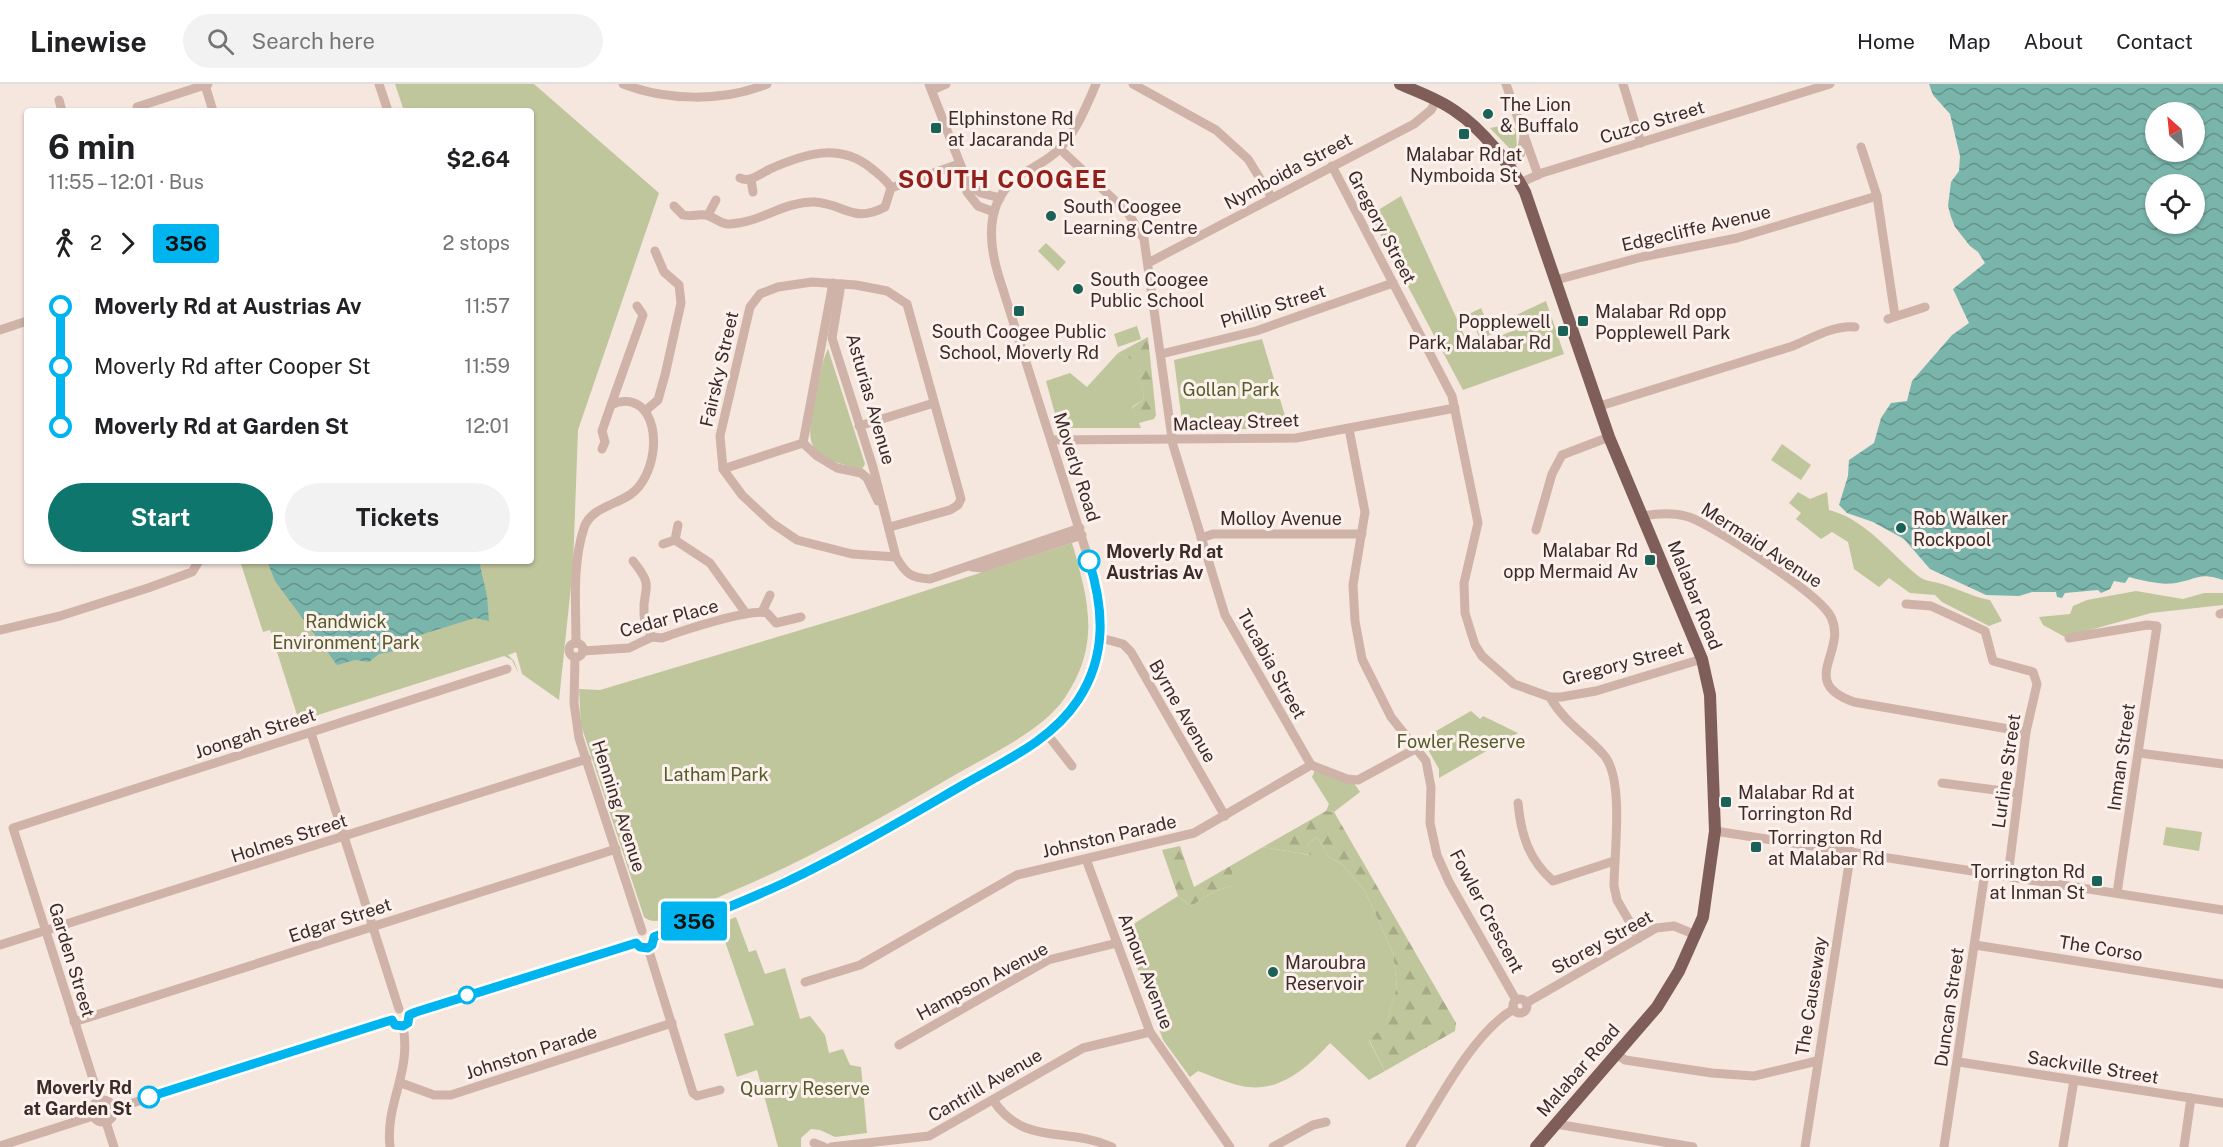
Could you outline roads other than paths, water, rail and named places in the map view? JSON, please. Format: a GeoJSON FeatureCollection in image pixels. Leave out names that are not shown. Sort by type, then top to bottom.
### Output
{"type":"FeatureCollection","features":[{"type":"Feature","properties":{"kind":"main road","name":"Malabar Road"},"geometry":{"type":"LineString","coordinates":[[1400,84],[1436,101],[1466,120],[1509,166],[1520,183],[1610,437],[1702,658],[1710,695],[1714,831],[1707,905],[1696,935],[1657,1007],[1536,1147]]}},
{"type":"Feature","properties":{"kind":"street"},"geometry":{"type":"LineString","coordinates":[[137,107],[183,88],[206,84],[212,108]]}},
{"type":"Feature","properties":{"kind":"street"},"geometry":{"type":"LineString","coordinates":[[380,84],[387,108]]}},
{"type":"Feature","properties":{"kind":"street"},"geometry":{"type":"LineString","coordinates":[[622,84],[641,91],[707,97],[747,92],[767,84]]}},
{"type":"Feature","properties":{"kind":"street"},"geometry":{"type":"LineString","coordinates":[[946,84],[930,87],[968,184],[967,192],[978,206],[994,212]]}},
{"type":"Feature","properties":{"kind":"street"},"geometry":{"type":"LineString","coordinates":[[1506,84],[1538,175]]}},
{"type":"Feature","properties":{"kind":"street"},"geometry":{"type":"LineString","coordinates":[[1623,84],[1641,143]]}},
{"type":"Feature","properties":{"kind":"street","name":"Cuzco Street"},"geometry":{"type":"LineString","coordinates":[[1520,183],[1538,175],[1830,84]]}},
{"type":"Feature","properties":{"kind":"street"},"geometry":{"type":"LineString","coordinates":[[1137,85],[1216,129],[1248,159],[1272,198]]}},
{"type":"Feature","properties":{"kind":"street","name":"Moverly Road"},"geometry":{"type":"LineString","coordinates":[[654,937],[751,898],[844,852],[1047,734],[1070,712],[1086,687],[1097,659],[1101,638],[1099,592],[994,259],[990,237],[994,212],[1000,198],[1012,181],[1060,149],[1074,130],[1097,86]]}},
{"type":"Feature","properties":{"kind":"street"},"geometry":{"type":"LineString","coordinates":[[59,100],[61,108]]}},
{"type":"Feature","properties":{"kind":"street","name":"Nymboida Street"},"geometry":{"type":"LineString","coordinates":[[1148,263],[1414,124],[1431,110],[1436,101]]}},
{"type":"Feature","properties":{"kind":"street"},"geometry":{"type":"LineString","coordinates":[[1509,166],[1521,153],[1524,132]]}},
{"type":"Feature","properties":{"kind":"street"},"geometry":{"type":"LineString","coordinates":[[1861,147],[1877,196],[1891,317],[1925,307]]}},
{"type":"Feature","properties":{"kind":"street","name":"Tucabia Street"},"geometry":{"type":"LineString","coordinates":[[1060,149],[1128,213],[1144,239],[1173,440],[1201,538],[1229,624],[1311,765]]}},
{"type":"Feature","properties":{"kind":"street"},"geometry":{"type":"LineString","coordinates":[[740,178],[751,179],[802,158],[822,153],[843,152],[868,166],[891,188]]}},
{"type":"Feature","properties":{"kind":"street"},"geometry":{"type":"LineString","coordinates":[[891,188],[960,164]]}},
{"type":"Feature","properties":{"kind":"street","name":"Gregory Street"},"geometry":{"type":"LineString","coordinates":[[1332,166],[1452,396],[1478,523],[1464,584],[1463,600],[1468,629],[1482,656],[1503,676],[1525,689],[1550,696],[1596,691],[1702,658]]}},
{"type":"Feature","properties":{"kind":"street"},"geometry":{"type":"LineString","coordinates":[[751,179],[753,192]]}},
{"type":"Feature","properties":{"kind":"street"},"geometry":{"type":"LineString","coordinates":[[968,184],[981,192],[1000,198]]}},
{"type":"Feature","properties":{"kind":"street"},"geometry":{"type":"LineString","coordinates":[[674,206],[689,217],[708,215],[727,225],[744,223],[792,204],[816,202],[863,215],[885,207],[891,188]]}},
{"type":"Feature","properties":{"kind":"street","name":"Edgecliffe Avenue"},"geometry":{"type":"LineString","coordinates":[[1556,280],[1642,257],[1737,238],[1877,196]]}},
{"type":"Feature","properties":{"kind":"street"},"geometry":{"type":"LineString","coordinates":[[708,215],[716,200]]}},
{"type":"Feature","properties":{"kind":"street"},"geometry":{"type":"LineString","coordinates":[[645,411],[658,400],[681,303],[679,285],[664,272],[656,251]]}},
{"type":"Feature","properties":{"kind":"street","name":"Phillip Street"},"geometry":{"type":"LineString","coordinates":[[1161,354],[1256,331],[1394,283]]}},
{"type":"Feature","properties":{"kind":"street","name":"Fairsky Street"},"geometry":{"type":"LineString","coordinates":[[723,469],[720,436],[750,307],[760,294],[782,285],[837,284],[887,291],[907,304],[961,499],[958,505],[950,510],[889,525]]}},
{"type":"Feature","properties":{"kind":"street","name":"Asturias Avenue"},"geometry":{"type":"LineString","coordinates":[[837,284],[832,338],[889,525],[896,557]]}},
{"type":"Feature","properties":{"kind":"street","name":"Asturias Avenue"},"geometry":{"type":"LineString","coordinates":[[837,284],[803,443],[817,456],[837,468],[861,473],[867,478],[889,525]]}},
{"type":"Feature","properties":{"kind":"street"},"geometry":{"type":"LineString","coordinates":[[607,445],[602,431],[648,314],[637,306]]}},
{"type":"Feature","properties":{"kind":"street"},"geometry":{"type":"LineString","coordinates":[[0,330],[24,322]]}},
{"type":"Feature","properties":{"kind":"street"},"geometry":{"type":"LineString","coordinates":[[1600,406],[1793,346],[1821,334],[1847,326],[1855,327]]}},
{"type":"Feature","properties":{"kind":"street"},"geometry":{"type":"LineString","coordinates":[[576,643],[577,572],[583,530],[593,515],[631,495],[645,477],[651,458],[654,432],[645,411],[630,402],[620,401],[611,405]]}},
{"type":"Feature","properties":{"kind":"street"},"geometry":{"type":"LineString","coordinates":[[859,426],[934,404]]}},
{"type":"Feature","properties":{"kind":"street","name":"Macleay Street"},"geometry":{"type":"LineString","coordinates":[[1052,440],[1285,439],[1455,408]]}},
{"type":"Feature","properties":{"kind":"street","name":"Fowler Crescent"},"geometry":{"type":"LineString","coordinates":[[1349,429],[1365,512],[1353,585],[1353,604],[1362,659],[1380,699],[1429,768],[1430,823],[1437,855],[1449,882],[1519,1004]]}},
{"type":"Feature","properties":{"kind":"street"},"geometry":{"type":"LineString","coordinates":[[1536,530],[1552,474],[1563,455],[1610,437]]}},
{"type":"Feature","properties":{"kind":"street"},"geometry":{"type":"LineString","coordinates":[[803,443],[723,469],[745,498],[772,523],[797,540],[852,554],[896,557],[914,578],[930,579],[972,567],[981,560],[1081,532]]}},
{"type":"Feature","properties":{"kind":"street","name":"Mermaid Avenue"},"geometry":{"type":"LineString","coordinates":[[1643,516],[1672,514],[1697,520],[1815,597],[1832,620],[1834,631],[1826,676],[1829,688],[1838,696],[1854,702],[2026,732]]}},
{"type":"Feature","properties":{"kind":"street"},"geometry":{"type":"LineString","coordinates":[[675,540],[678,525]]}},
{"type":"Feature","properties":{"kind":"street","name":"Molloy Avenue"},"geometry":{"type":"LineString","coordinates":[[1201,538],[1213,534],[1362,534]]}},
{"type":"Feature","properties":{"kind":"street"},"geometry":{"type":"LineString","coordinates":[[663,544],[675,540]]}},
{"type":"Feature","properties":{"kind":"street"},"geometry":{"type":"LineString","coordinates":[[675,540],[710,563],[745,612]]}},
{"type":"Feature","properties":{"kind":"street"},"geometry":{"type":"LineString","coordinates":[[633,561],[645,575],[648,593],[643,613],[652,637]]}},
{"type":"Feature","properties":{"kind":"street"},"geometry":{"type":"LineString","coordinates":[[0,630],[83,609],[192,572],[197,564]]}},
{"type":"Feature","properties":{"kind":"street"},"geometry":{"type":"LineString","coordinates":[[762,612],[770,595]]}},
{"type":"Feature","properties":{"kind":"street","name":"Lurline Street"},"geometry":{"type":"LineString","coordinates":[[1906,604],[1931,606],[1985,631],[1993,661],[2033,672],[2037,684],[2026,732],[2008,876]]}},
{"type":"Feature","properties":{"kind":"street","name":"Cedar Place"},"geometry":{"type":"LineString","coordinates":[[583,651],[629,648],[652,637],[662,638],[745,612],[762,612],[776,623],[801,617]]}},
{"type":"Feature","properties":{"kind":"street","name":"Inman Street"},"geometry":{"type":"LineString","coordinates":[[2069,638],[2147,625],[2157,626],[2117,893]]}},
{"type":"Feature","properties":{"kind":"street","name":"Byrne Avenue"},"geometry":{"type":"LineString","coordinates":[[1101,638],[1123,644],[1131,652],[1225,816]]}},
{"type":"Feature","properties":{"kind":"street"},"geometry":{"type":"LineString","coordinates":[[576,643],[581,645],[583,651],[580,656],[575,657],[570,655],[568,650],[576,643]]}},
{"type":"Feature","properties":{"kind":"street","name":"Henning Avenue"},"geometry":{"type":"LineString","coordinates":[[575,657],[574,689],[579,738],[642,931]]}},
{"type":"Feature","properties":{"kind":"street","name":"Joongah Street"},"geometry":{"type":"LineString","coordinates":[[13,828],[507,669]]}},
{"type":"Feature","properties":{"kind":"street"},"geometry":{"type":"LineString","coordinates":[[1550,696],[1558,713],[1603,754],[1614,774],[1615,894],[1639,938]]}},
{"type":"Feature","properties":{"kind":"street"},"geometry":{"type":"LineString","coordinates":[[311,733],[399,1009]]}},
{"type":"Feature","properties":{"kind":"street"},"geometry":{"type":"LineString","coordinates":[[1047,734],[1072,766]]}},
{"type":"Feature","properties":{"kind":"street"},"geometry":{"type":"LineString","coordinates":[[1311,765],[1347,779],[1358,780],[1417,748]]}},
{"type":"Feature","properties":{"kind":"street"},"geometry":{"type":"LineString","coordinates":[[2139,753],[2223,764]]}},
{"type":"Feature","properties":{"kind":"street","name":"Holmes Street"},"geometry":{"type":"LineString","coordinates":[[0,945],[344,838],[586,759]]}},
{"type":"Feature","properties":{"kind":"street","name":"Johnston Parade"},"geometry":{"type":"LineString","coordinates":[[805,982],[860,965],[1017,875],[1194,833],[1311,765]]}},
{"type":"Feature","properties":{"kind":"street"},"geometry":{"type":"LineString","coordinates":[[1942,783],[2018,792]]}},
{"type":"Feature","properties":{"kind":"street"},"geometry":{"type":"LineString","coordinates":[[1518,803],[1524,842],[1552,885],[1614,861]]}},
{"type":"Feature","properties":{"kind":"street","name":"Garden Street"},"geometry":{"type":"LineString","coordinates":[[13,828],[100,1101]]}},
{"type":"Feature","properties":{"kind":"street"},"geometry":{"type":"LineString","coordinates":[[1714,831],[2223,910]]}},
{"type":"Feature","properties":{"kind":"street","name":"Edgar Street"},"geometry":{"type":"LineString","coordinates":[[74,1022],[616,849]]}},
{"type":"Feature","properties":{"kind":"street","name":"The Causeway"},"geometry":{"type":"LineString","coordinates":[[1805,1147],[1851,851]]}},
{"type":"Feature","properties":{"kind":"street","name":"Amour Avenue"},"geometry":{"type":"LineString","coordinates":[[1086,859],[1150,1032],[1230,1147]]}},
{"type":"Feature","properties":{"kind":"street","name":"Duncan Street"},"geometry":{"type":"LineString","coordinates":[[1944,1147],[1959,1062],[1985,872]]}},
{"type":"Feature","properties":{"kind":"street","name":"Storey Street"},"geometry":{"type":"LineString","coordinates":[[1410,1147],[1477,1041],[1497,1020],[1519,1004],[1664,925],[1696,935]]}},
{"type":"Feature","properties":{"kind":"street"},"geometry":{"type":"LineString","coordinates":[[636,943],[637,934],[642,931],[650,932],[654,937],[652,945],[648,948]]}},
{"type":"Feature","properties":{"kind":"street","name":"Hampson Avenue"},"geometry":{"type":"LineString","coordinates":[[899,1045],[1048,960],[1117,942]]}},
{"type":"Feature","properties":{"kind":"street"},"geometry":{"type":"LineString","coordinates":[[636,943],[640,947],[648,948]]}},
{"type":"Feature","properties":{"kind":"street"},"geometry":{"type":"LineString","coordinates":[[409,1015],[636,943]]}},
{"type":"Feature","properties":{"kind":"street","name":"The Corso"},"geometry":{"type":"LineString","coordinates":[[1975,945],[2223,984]]}},
{"type":"Feature","properties":{"kind":"street"},"geometry":{"type":"LineString","coordinates":[[648,948],[694,1095],[720,1090]]}},
{"type":"Feature","properties":{"kind":"street"},"geometry":{"type":"LineString","coordinates":[[399,1009],[404,1009],[409,1015],[408,1023],[403,1026],[395,1025],[392,1020],[393,1013],[399,1009]]}},
{"type":"Feature","properties":{"kind":"street"},"geometry":{"type":"LineString","coordinates":[[114,1109],[392,1020]]}},
{"type":"Feature","properties":{"kind":"street","name":"Johnston Parade"},"geometry":{"type":"LineString","coordinates":[[401,1083],[434,1095],[451,1095],[672,1023]]}},
{"type":"Feature","properties":{"kind":"street"},"geometry":{"type":"LineString","coordinates":[[390,1147],[390,1117],[401,1083],[406,1056],[403,1026]]}},
{"type":"Feature","properties":{"kind":"street","name":"Cantrill Avenue"},"geometry":{"type":"LineString","coordinates":[[831,1147],[929,1136],[1083,1048],[1150,1032]]}},
{"type":"Feature","properties":{"kind":"street"},"geometry":{"type":"LineString","coordinates":[[1615,1053],[1625,1060],[1712,1073],[1754,1076],[1817,1061]]}},
{"type":"Feature","properties":{"kind":"street","name":"Sackville Street"},"geometry":{"type":"LineString","coordinates":[[1959,1062],[2223,1103]]}},
{"type":"Feature","properties":{"kind":"street"},"geometry":{"type":"LineString","coordinates":[[2063,1147],[2074,1080]]}},
{"type":"Feature","properties":{"kind":"street"},"geometry":{"type":"LineString","coordinates":[[2184,1147],[2191,1098]]}},
{"type":"Feature","properties":{"kind":"street"},"geometry":{"type":"LineString","coordinates":[[993,1100],[1008,1121],[1020,1130],[1082,1138],[1112,1147]]}},
{"type":"Feature","properties":{"kind":"street"},"geometry":{"type":"LineString","coordinates":[[106,1122],[97,1120],[93,1116],[93,1107],[100,1101],[107,1101],[114,1109]]}},
{"type":"Feature","properties":{"kind":"street"},"geometry":{"type":"LineString","coordinates":[[106,1122],[111,1118],[114,1109]]}},
{"type":"Feature","properties":{"kind":"street"},"geometry":{"type":"LineString","coordinates":[[0,1146],[93,1116]]}},
{"type":"Feature","properties":{"kind":"street"},"geometry":{"type":"LineString","coordinates":[[106,1122],[114,1147]]}},
{"type":"Feature","properties":{"kind":"street"},"geometry":{"type":"LineString","coordinates":[[1274,1147],[1312,1125],[1326,1122]]}},
{"type":"Feature","properties":{"kind":"street"},"geometry":{"type":"LineString","coordinates":[[1556,1124],[1693,1147]]}},
{"type":"Feature","properties":{"kind":"street"},"geometry":{"type":"LineString","coordinates":[[814,1143],[824,1147]]}},
{"type":"Feature","properties":{"kind":"water"},"geometry":{"type":"Polygon","coordinates":[[[1929,84],[2223,84],[2223,580],[2203,576],[2176,583],[2164,583],[2129,577],[2125,583],[2114,581],[2110,589],[2101,593],[2098,590],[2065,593],[2062,598],[2057,597],[2056,592],[2032,592],[2019,596],[1986,595],[1930,569],[1904,539],[1873,522],[1847,513],[1839,505],[1848,476],[1849,460],[1874,443],[1881,418],[1891,403],[1907,401],[1912,381],[1952,335],[1969,323],[1953,289],[1985,263],[1955,227],[1948,206],[1951,182],[1959,171],[1960,156],[1950,114],[1933,95],[1929,84]]]}},
{"type":"Feature","properties":{"kind":"water"},"geometry":{"type":"Polygon","coordinates":[[[268,564],[480,564],[487,596],[489,621],[475,618],[410,638],[394,651],[379,654],[369,662],[355,660],[337,665],[275,581],[268,564]]]}},
{"type":"Feature","properties":{"kind":"place","name":"The Lion & Buffalo"},"geometry":{"type":"Point","coordinates":[1488,114]}},
{"type":"Feature","properties":{"kind":"place","name":"Elphinstone Rd at Jacaranda Pl"},"geometry":{"type":"Point","coordinates":[936,128]}},
{"type":"Feature","properties":{"kind":"place","name":"Malabar Rd at Nymboida St"},"geometry":{"type":"Point","coordinates":[1464,134]}},
{"type":"Feature","properties":{"kind":"place","name":"South Coogee Learning Centre"},"geometry":{"type":"Point","coordinates":[1051,216]}},
{"type":"Feature","properties":{"kind":"place","name":"South Coogee Public School"},"geometry":{"type":"Point","coordinates":[1078,289]}},
{"type":"Feature","properties":{"kind":"place","name":"South Coogee Public School, Moverly Rd"},"geometry":{"type":"Point","coordinates":[1019,311]}},
{"type":"Feature","properties":{"kind":"place","name":"Malabar Rd opp Popplewell Park"},"geometry":{"type":"Point","coordinates":[1583,321]}},
{"type":"Feature","properties":{"kind":"place","name":"Popplewell Park, Malabar Rd"},"geometry":{"type":"Point","coordinates":[1563,331]}},
{"type":"Feature","properties":{"kind":"place","name":"Rob Walker Rockpool"},"geometry":{"type":"Point","coordinates":[1901,528]}},
{"type":"Feature","properties":{"kind":"place","name":"Malabar Rd opp Mermaid Av"},"geometry":{"type":"Point","coordinates":[1650,560]}},
{"type":"Feature","properties":{"kind":"place","name":"Moverly Rd at Austrias Av"},"geometry":{"type":"Point","coordinates":[1089,561]}},
{"type":"Feature","properties":{"kind":"place","name":"Malabar Rd at Torrington Rd"},"geometry":{"type":"Point","coordinates":[1726,802]}},
{"type":"Feature","properties":{"kind":"place","name":"Torrington Rd at Malabar Rd"},"geometry":{"type":"Point","coordinates":[1756,847]}},
{"type":"Feature","properties":{"kind":"place","name":"Torrington Rd at Inman St"},"geometry":{"type":"Point","coordinates":[2097,881]}},
{"type":"Feature","properties":{"kind":"place","name":"Maroubra Reservoir"},"geometry":{"type":"Point","coordinates":[1273,972]}},
{"type":"Feature","properties":{"kind":"place","name":"Moverly Rd at Garden St"},"geometry":{"type":"Point","coordinates":[149,1097]}},
{"type":"Feature","properties":{"kind":"district","name":"SOUTH COOGEE"},"geometry":{"type":"Point","coordinates":[1003,179]}},
{"type":"Feature","properties":{"kind":"park label","name":"Gollan Park"},"geometry":{"type":"Point","coordinates":[1231,389]}},
{"type":"Feature","properties":{"kind":"park label","name":"Randwick Environment Park"},"geometry":{"type":"Point","coordinates":[346,631]}},
{"type":"Feature","properties":{"kind":"park label","name":"Fowler Reserve"},"geometry":{"type":"Point","coordinates":[1461,741]}},
{"type":"Feature","properties":{"kind":"park label","name":"Latham Park"},"geometry":{"type":"Point","coordinates":[716,774]}},
{"type":"Feature","properties":{"kind":"park label","name":"Quarry Reserve"},"geometry":{"type":"Point","coordinates":[805,1088]}}]}
